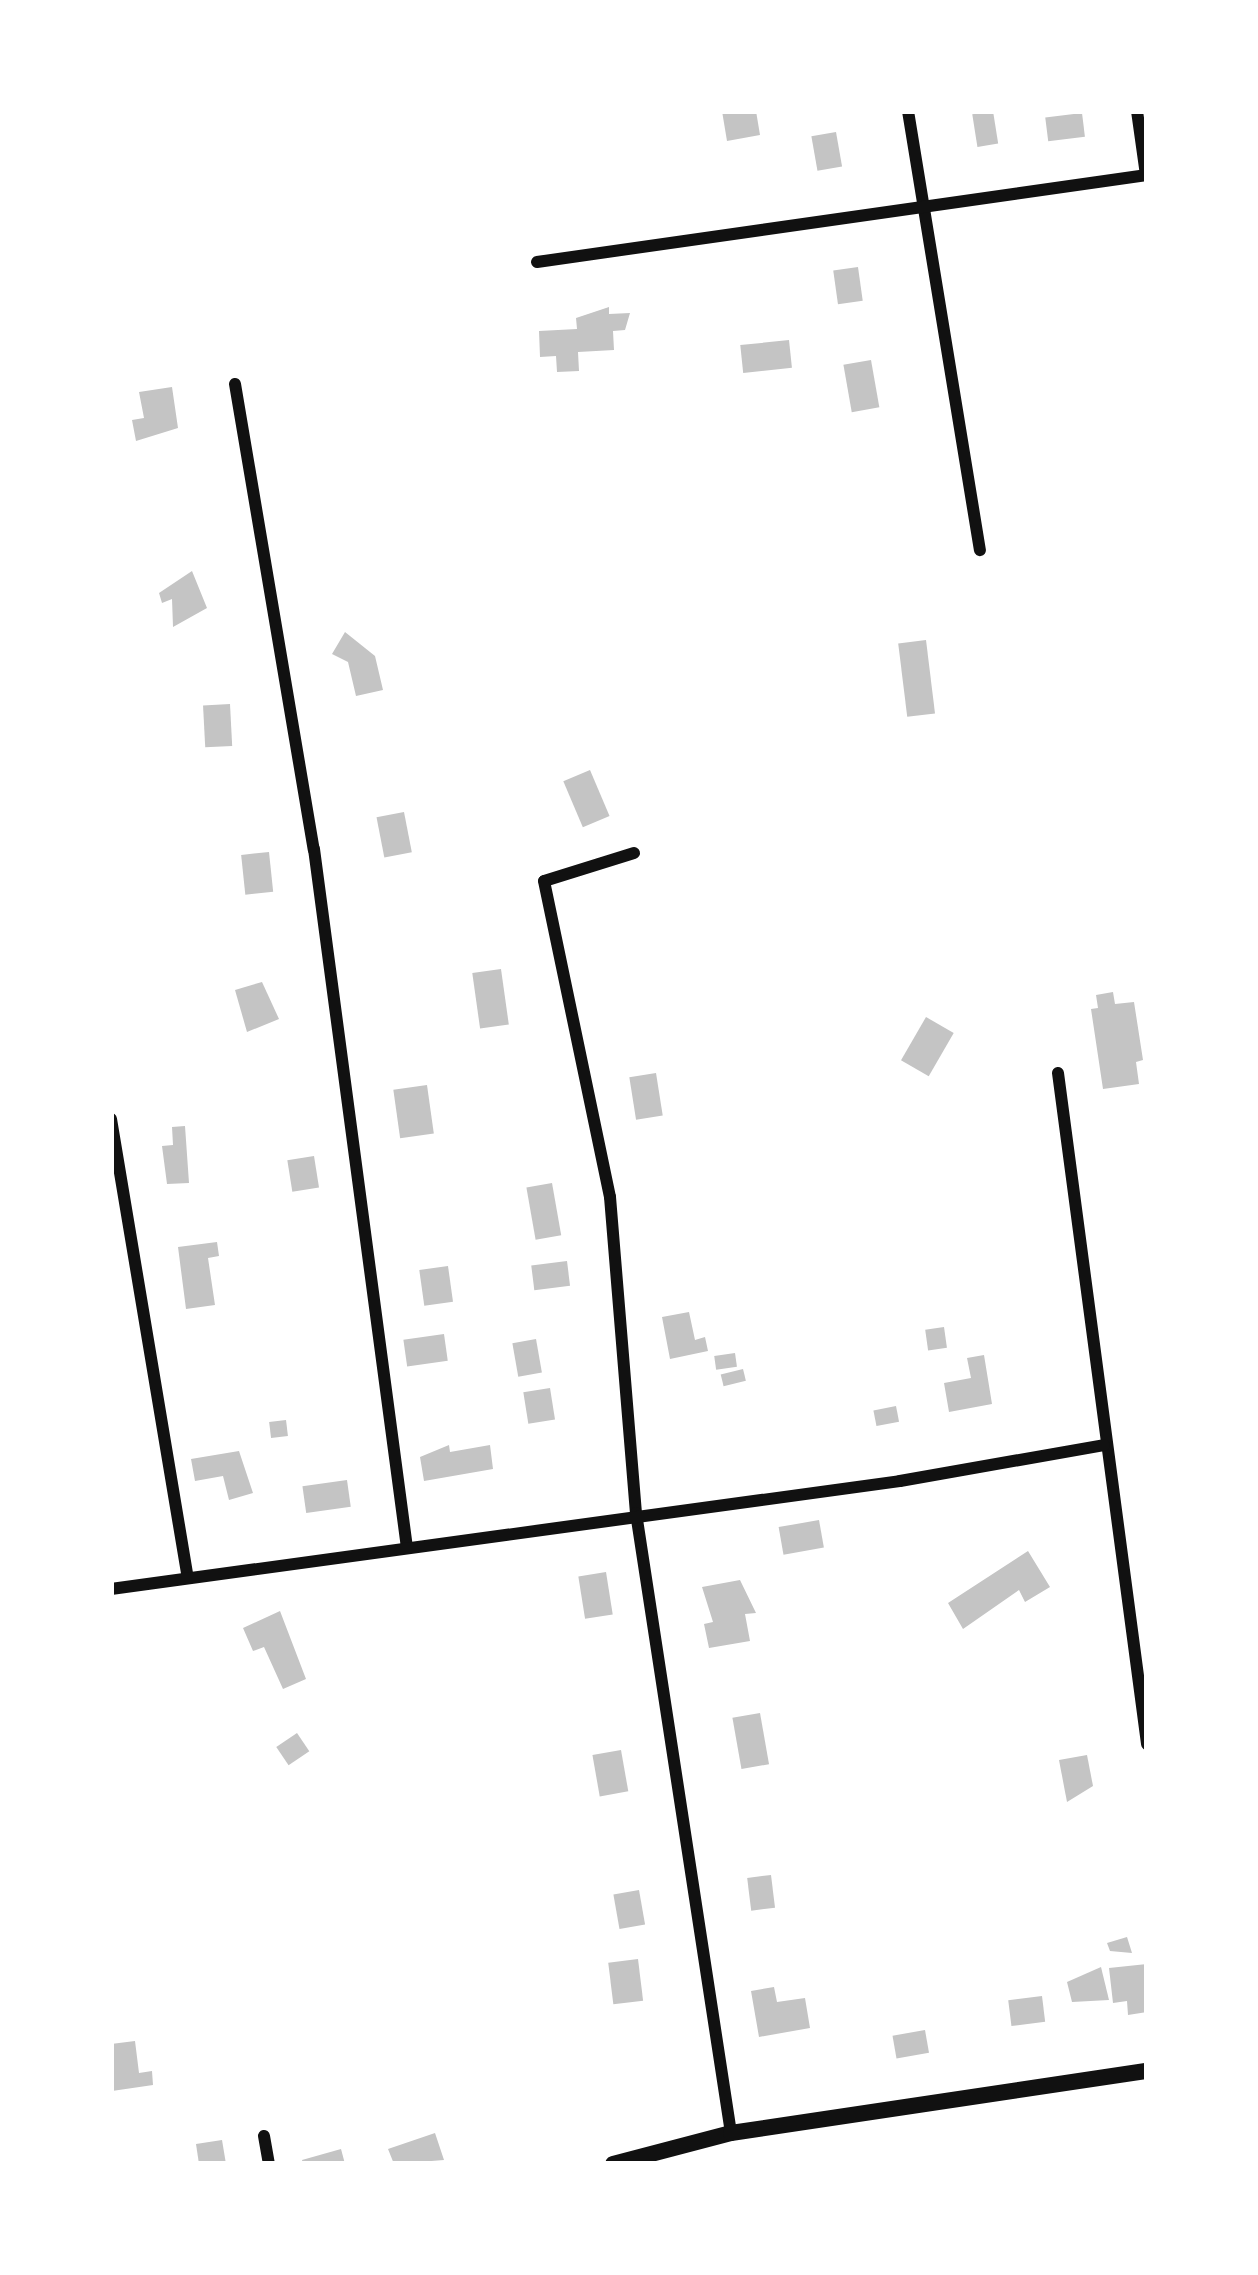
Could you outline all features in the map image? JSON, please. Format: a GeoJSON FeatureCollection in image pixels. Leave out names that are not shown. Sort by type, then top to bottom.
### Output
{"type":"FeatureCollection","features":[{"type":"Feature","properties":{"kind":"street"},"geometry":{"type":"LineString","coordinates":[[908,111],[980,550]]}},
{"type":"Feature","properties":{"kind":"street"},"geometry":{"type":"LineString","coordinates":[[537,262],[924,212],[1147,175],[1137,111]]}},
{"type":"Feature","properties":{"kind":"street"},"geometry":{"type":"LineString","coordinates":[[235,384],[314,849],[407,1548]]}},
{"type":"Feature","properties":{"kind":"street"},"geometry":{"type":"LineString","coordinates":[[634,854],[544,881],[610,1196],[637,1513],[731,2133]]}},
{"type":"Feature","properties":{"kind":"street"},"geometry":{"type":"LineString","coordinates":[[1058,1073],[1147,1744]]}},
{"type":"Feature","properties":{"kind":"street"},"geometry":{"type":"LineString","coordinates":[[111,1119],[188,1578]]}},
{"type":"Feature","properties":{"kind":"street"},"geometry":{"type":"LineString","coordinates":[[111,1589],[900,1480],[1104,1445]]}},
{"type":"Feature","properties":{"kind":"street"},"geometry":{"type":"LineString","coordinates":[[614,2164],[731,2133],[1147,2071]]}},
{"type":"Feature","properties":{"kind":"street"},"geometry":{"type":"LineString","coordinates":[[264,2136],[269,2164]]}},
{"type":"Feature","properties":{"kind":"building"},"geometry":{"type":"Polygon","coordinates":[[[722,111],[756,111],[760,135],[727,141],[722,111]]]}},
{"type":"Feature","properties":{"kind":"building"},"geometry":{"type":"Polygon","coordinates":[[[993,111],[998,144],[977,147],[972,114],[993,111]]]}},
{"type":"Feature","properties":{"kind":"building"},"geometry":{"type":"Polygon","coordinates":[[[1082,113],[1085,137],[1048,141],[1045,118],[1082,113]]]}},
{"type":"Feature","properties":{"kind":"building"},"geometry":{"type":"Polygon","coordinates":[[[836,132],[842,166],[817,171],[811,136],[836,132]]]}},
{"type":"Feature","properties":{"kind":"building"},"geometry":{"type":"Polygon","coordinates":[[[858,267],[863,301],[838,304],[833,270],[858,267]]]}},
{"type":"Feature","properties":{"kind":"building"},"geometry":{"type":"Polygon","coordinates":[[[609,307],[609,314],[630,313],[625,330],[613,331],[614,350],[578,352],[579,371],[557,372],[556,356],[540,357],[539,331],[577,329],[576,318],[609,307]]]}},
{"type":"Feature","properties":{"kind":"building"},"geometry":{"type":"Polygon","coordinates":[[[789,340],[792,368],[743,373],[740,345],[789,340]]]}},
{"type":"Feature","properties":{"kind":"building"},"geometry":{"type":"Polygon","coordinates":[[[871,360],[879,407],[852,412],[843,365],[871,360]]]}},
{"type":"Feature","properties":{"kind":"building"},"geometry":{"type":"Polygon","coordinates":[[[172,387],[178,428],[136,441],[132,420],[144,418],[139,392],[172,387]]]}},
{"type":"Feature","properties":{"kind":"building"},"geometry":{"type":"Polygon","coordinates":[[[192,571],[207,608],[173,627],[172,599],[162,603],[159,593],[192,571]]]}},
{"type":"Feature","properties":{"kind":"building"},"geometry":{"type":"Polygon","coordinates":[[[345,632],[375,656],[383,690],[356,696],[348,662],[332,654],[345,632]]]}},
{"type":"Feature","properties":{"kind":"building"},"geometry":{"type":"Polygon","coordinates":[[[926,640],[935,713],[907,717],[898,643],[926,640]]]}},
{"type":"Feature","properties":{"kind":"building"},"geometry":{"type":"Polygon","coordinates":[[[230,704],[232,746],[205,747],[203,705],[230,704]]]}},
{"type":"Feature","properties":{"kind":"building"},"geometry":{"type":"Polygon","coordinates":[[[590,770],[610,816],[583,827],[563,781],[590,770]]]}},
{"type":"Feature","properties":{"kind":"building"},"geometry":{"type":"Polygon","coordinates":[[[404,812],[412,852],[384,858],[377,817],[404,812]]]}},
{"type":"Feature","properties":{"kind":"building"},"geometry":{"type":"Polygon","coordinates":[[[269,852],[273,892],[245,895],[241,855],[269,852]]]}},
{"type":"Feature","properties":{"kind":"building"},"geometry":{"type":"Polygon","coordinates":[[[501,969],[509,1024],[480,1028],[472,973],[501,969]]]}},
{"type":"Feature","properties":{"kind":"building"},"geometry":{"type":"Polygon","coordinates":[[[262,982],[279,1019],[247,1032],[235,990],[262,982]]]}},
{"type":"Feature","properties":{"kind":"building"},"geometry":{"type":"Polygon","coordinates":[[[1113,992],[1115,1004],[1134,1002],[1143,1060],[1136,1062],[1139,1084],[1103,1089],[1091,1009],[1098,1008],[1096,995],[1113,992]]]}},
{"type":"Feature","properties":{"kind":"building"},"geometry":{"type":"Polygon","coordinates":[[[926,1017],[954,1033],[929,1076],[901,1060],[926,1017]]]}},
{"type":"Feature","properties":{"kind":"building"},"geometry":{"type":"Polygon","coordinates":[[[656,1073],[663,1115],[636,1120],[629,1077],[656,1073]]]}},
{"type":"Feature","properties":{"kind":"building"},"geometry":{"type":"Polygon","coordinates":[[[427,1085],[434,1134],[400,1138],[393,1090],[427,1085]]]}},
{"type":"Feature","properties":{"kind":"building"},"geometry":{"type":"Polygon","coordinates":[[[185,1126],[189,1183],[167,1184],[162,1146],[173,1145],[172,1127],[185,1126]]]}},
{"type":"Feature","properties":{"kind":"building"},"geometry":{"type":"Polygon","coordinates":[[[314,1156],[319,1188],[292,1192],[287,1160],[314,1156]]]}},
{"type":"Feature","properties":{"kind":"building"},"geometry":{"type":"Polygon","coordinates":[[[552,1183],[561,1235],[536,1240],[526,1188],[552,1183]]]}},
{"type":"Feature","properties":{"kind":"building"},"geometry":{"type":"Polygon","coordinates":[[[217,1242],[219,1256],[208,1258],[215,1305],[186,1309],[178,1247],[217,1242]]]}},
{"type":"Feature","properties":{"kind":"building"},"geometry":{"type":"Polygon","coordinates":[[[567,1261],[570,1286],[534,1290],[531,1265],[567,1261]]]}},
{"type":"Feature","properties":{"kind":"building"},"geometry":{"type":"Polygon","coordinates":[[[448,1266],[453,1302],[424,1306],[419,1270],[448,1266]]]}},
{"type":"Feature","properties":{"kind":"building"},"geometry":{"type":"Polygon","coordinates":[[[689,1312],[695,1340],[705,1337],[708,1351],[670,1359],[662,1317],[689,1312]]]}},
{"type":"Feature","properties":{"kind":"building"},"geometry":{"type":"Polygon","coordinates":[[[944,1327],[947,1348],[928,1350],[925,1330],[944,1327]]]}},
{"type":"Feature","properties":{"kind":"building"},"geometry":{"type":"Polygon","coordinates":[[[444,1334],[448,1361],[407,1366],[403,1340],[444,1334]]]}},
{"type":"Feature","properties":{"kind":"building"},"geometry":{"type":"Polygon","coordinates":[[[536,1339],[542,1372],[518,1377],[512,1343],[536,1339]]]}},
{"type":"Feature","properties":{"kind":"building"},"geometry":{"type":"Polygon","coordinates":[[[735,1353],[737,1367],[716,1370],[714,1356],[735,1353]]]}},
{"type":"Feature","properties":{"kind":"building"},"geometry":{"type":"Polygon","coordinates":[[[984,1355],[992,1404],[949,1412],[944,1383],[971,1378],[967,1358],[984,1355]]]}},
{"type":"Feature","properties":{"kind":"building"},"geometry":{"type":"Polygon","coordinates":[[[743,1369],[746,1381],[724,1386],[721,1375],[743,1369]]]}},
{"type":"Feature","properties":{"kind":"building"},"geometry":{"type":"Polygon","coordinates":[[[550,1388],[555,1420],[528,1424],[523,1392],[550,1388]]]}},
{"type":"Feature","properties":{"kind":"building"},"geometry":{"type":"Polygon","coordinates":[[[896,1406],[899,1422],[876,1426],[873,1410],[896,1406]]]}},
{"type":"Feature","properties":{"kind":"building"},"geometry":{"type":"Polygon","coordinates":[[[286,1420],[288,1436],[271,1438],[269,1422],[286,1420]]]}},
{"type":"Feature","properties":{"kind":"building"},"geometry":{"type":"Polygon","coordinates":[[[449,1445],[450,1452],[490,1445],[493,1469],[424,1481],[420,1457],[449,1445]]]}},
{"type":"Feature","properties":{"kind":"building"},"geometry":{"type":"Polygon","coordinates":[[[239,1451],[253,1493],[229,1500],[223,1476],[195,1481],[191,1459],[239,1451]]]}},
{"type":"Feature","properties":{"kind":"building"},"geometry":{"type":"Polygon","coordinates":[[[347,1480],[351,1507],[306,1513],[302,1486],[347,1480]]]}},
{"type":"Feature","properties":{"kind":"building"},"geometry":{"type":"Polygon","coordinates":[[[819,1520],[824,1548],[783,1555],[779,1527],[819,1520]]]}},
{"type":"Feature","properties":{"kind":"building"},"geometry":{"type":"Polygon","coordinates":[[[1028,1551],[1050,1587],[1025,1602],[1019,1590],[963,1629],[948,1603],[1028,1551]]]}},
{"type":"Feature","properties":{"kind":"building"},"geometry":{"type":"Polygon","coordinates":[[[606,1572],[613,1614],[585,1619],[578,1576],[606,1572]]]}},
{"type":"Feature","properties":{"kind":"building"},"geometry":{"type":"Polygon","coordinates":[[[740,1580],[756,1613],[745,1614],[750,1641],[709,1648],[704,1624],[713,1622],[702,1587],[740,1580]]]}},
{"type":"Feature","properties":{"kind":"building"},"geometry":{"type":"Polygon","coordinates":[[[280,1611],[306,1679],[283,1689],[264,1647],[253,1651],[243,1628],[280,1611]]]}},
{"type":"Feature","properties":{"kind":"building"},"geometry":{"type":"Polygon","coordinates":[[[760,1713],[769,1764],[741,1769],[732,1718],[760,1713]]]}},
{"type":"Feature","properties":{"kind":"building"},"geometry":{"type":"Polygon","coordinates":[[[297,1733],[309,1751],[289,1765],[276,1747],[297,1733]]]}},
{"type":"Feature","properties":{"kind":"building"},"geometry":{"type":"Polygon","coordinates":[[[621,1750],[628,1791],[600,1796],[592,1755],[621,1750]]]}},
{"type":"Feature","properties":{"kind":"building"},"geometry":{"type":"Polygon","coordinates":[[[1087,1755],[1093,1786],[1067,1802],[1059,1760],[1087,1755]]]}},
{"type":"Feature","properties":{"kind":"building"},"geometry":{"type":"Polygon","coordinates":[[[771,1875],[775,1908],[751,1911],[747,1878],[771,1875]]]}},
{"type":"Feature","properties":{"kind":"building"},"geometry":{"type":"Polygon","coordinates":[[[639,1890],[645,1924],[619,1929],[613,1895],[639,1890]]]}},
{"type":"Feature","properties":{"kind":"building"},"geometry":{"type":"Polygon","coordinates":[[[1127,1937],[1132,1953],[1110,1951],[1107,1943],[1127,1937]]]}},
{"type":"Feature","properties":{"kind":"building"},"geometry":{"type":"Polygon","coordinates":[[[638,1959],[643,2001],[613,2004],[608,1963],[638,1959]]]}},
{"type":"Feature","properties":{"kind":"building"},"geometry":{"type":"Polygon","coordinates":[[[1147,1964],[1147,2012],[1128,2015],[1127,2001],[1113,2003],[1109,1968],[1147,1964]]]}},
{"type":"Feature","properties":{"kind":"building"},"geometry":{"type":"Polygon","coordinates":[[[1101,1967],[1109,2000],[1072,2002],[1067,1982],[1101,1967]]]}},
{"type":"Feature","properties":{"kind":"building"},"geometry":{"type":"Polygon","coordinates":[[[774,1987],[777,2002],[805,1998],[810,2028],[759,2037],[751,1991],[774,1987]]]}},
{"type":"Feature","properties":{"kind":"building"},"geometry":{"type":"Polygon","coordinates":[[[1042,1996],[1045,2022],[1011,2026],[1008,2000],[1042,1996]]]}},
{"type":"Feature","properties":{"kind":"building"},"geometry":{"type":"Polygon","coordinates":[[[925,2030],[929,2053],[896,2058],[893,2036],[925,2030]]]}},
{"type":"Feature","properties":{"kind":"building"},"geometry":{"type":"Polygon","coordinates":[[[135,2041],[139,2073],[152,2071],[153,2085],[112,2091],[111,2044],[135,2041]]]}},
{"type":"Feature","properties":{"kind":"building"},"geometry":{"type":"Polygon","coordinates":[[[435,2133],[444,2160],[394,2164],[388,2149],[435,2133]]]}},
{"type":"Feature","properties":{"kind":"building"},"geometry":{"type":"Polygon","coordinates":[[[222,2140],[226,2164],[199,2164],[196,2144],[222,2140]]]}},
{"type":"Feature","properties":{"kind":"building"},"geometry":{"type":"Polygon","coordinates":[[[341,2149],[345,2164],[303,2164],[302,2160],[341,2149]]]}}]}
